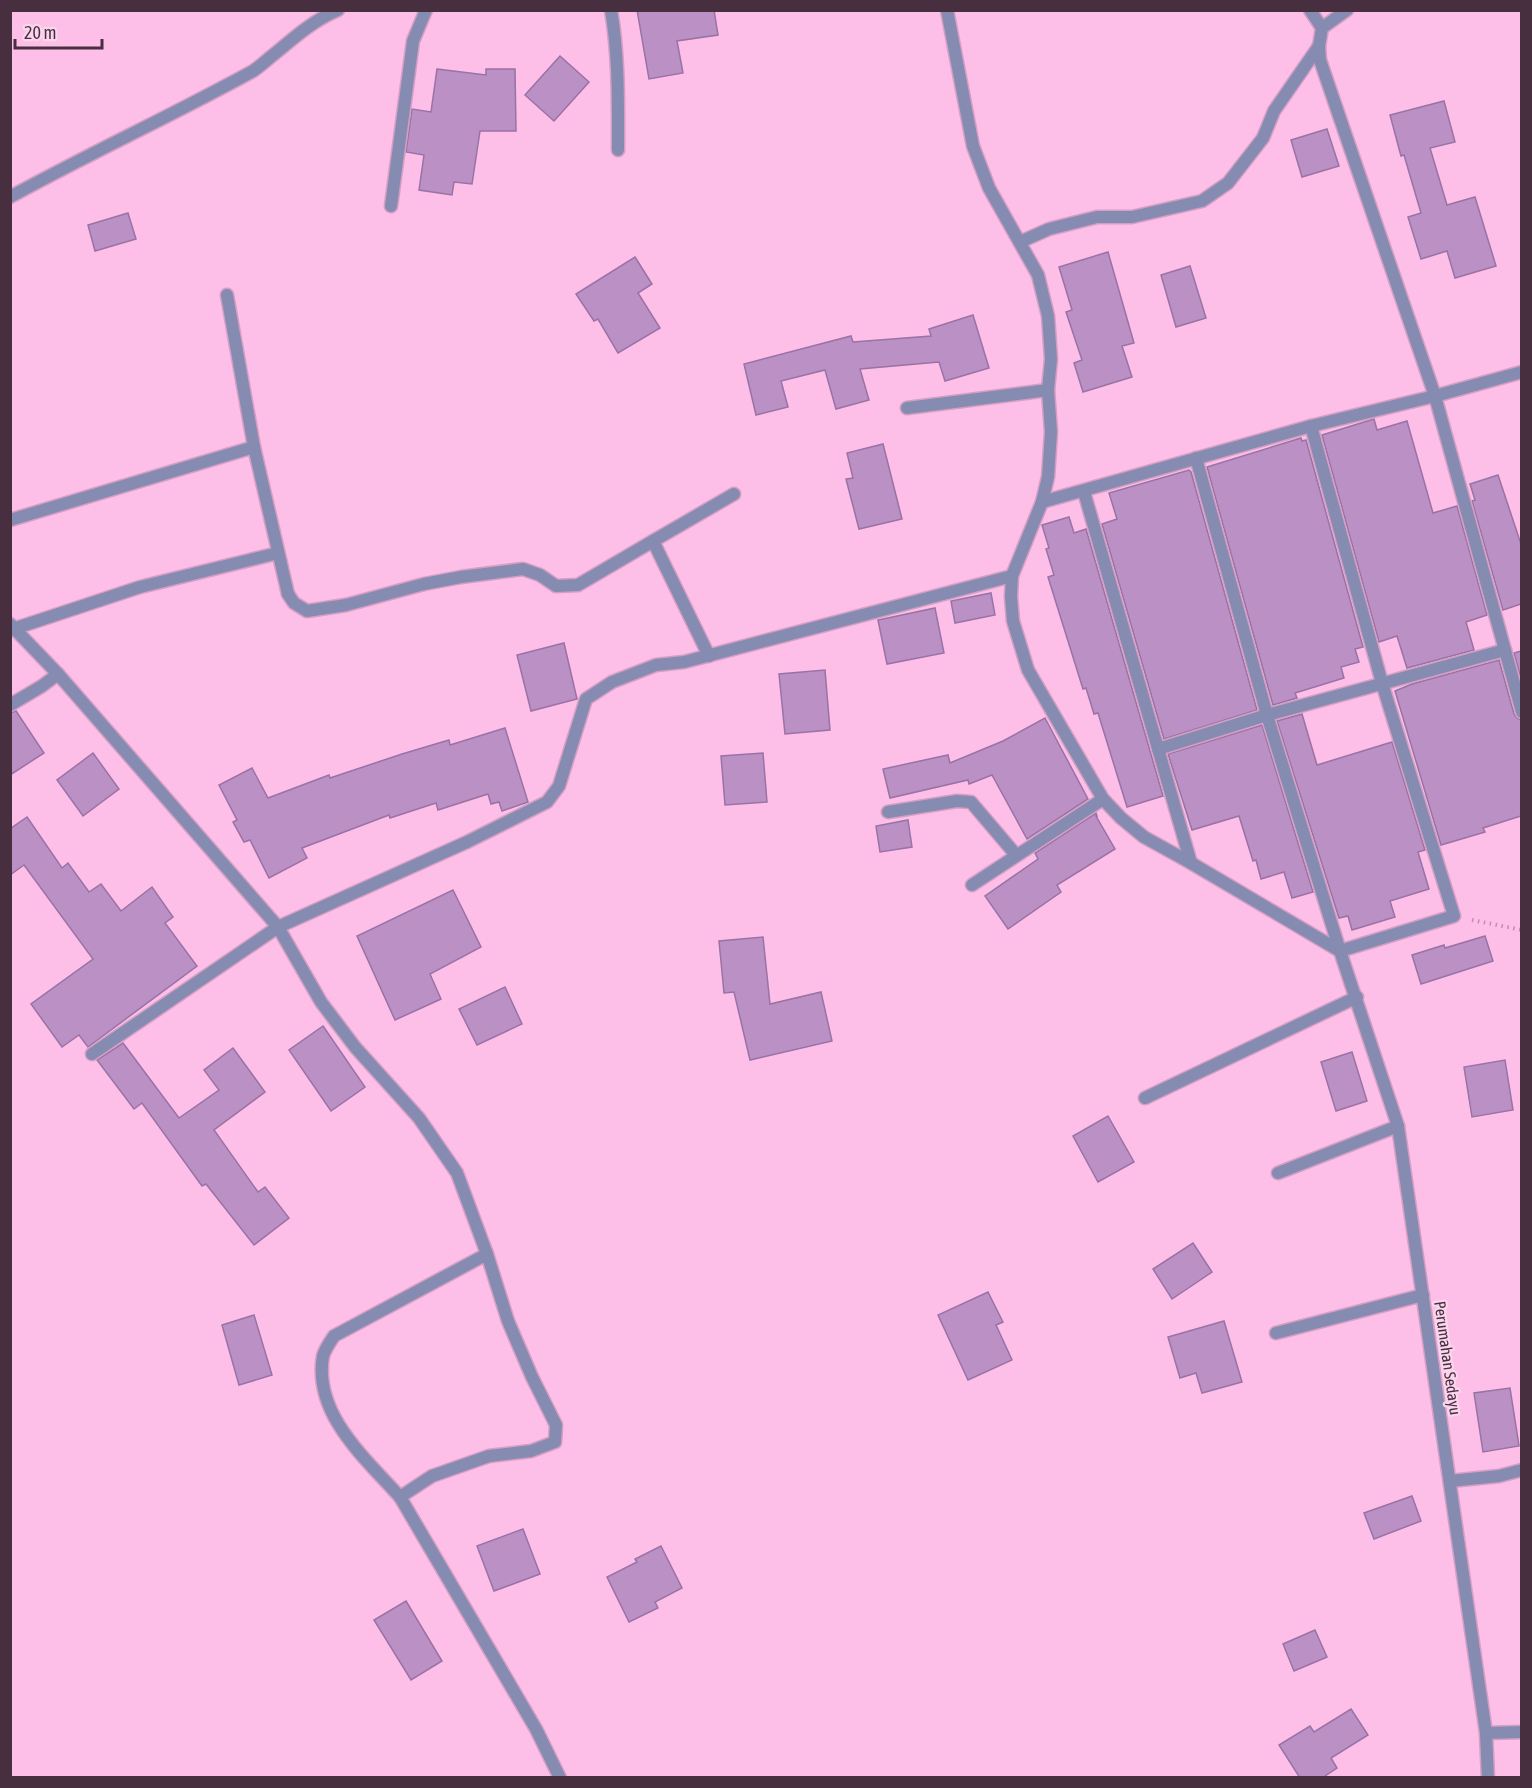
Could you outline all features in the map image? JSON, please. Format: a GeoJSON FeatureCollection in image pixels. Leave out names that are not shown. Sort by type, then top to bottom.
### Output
{"type":"FeatureCollection","features":[{"type":"Feature","properties":{"kind":"street"},"geometry":{"type":"LineString","coordinates":[[10,197],[256,69],[324,16],[338,10]]}},
{"type":"Feature","properties":{"kind":"street"},"geometry":{"type":"LineString","coordinates":[[391,206],[413,41],[426,10]]}},
{"type":"Feature","properties":{"kind":"street"},"geometry":{"type":"LineString","coordinates":[[611,10],[617,65],[618,150]]}},
{"type":"Feature","properties":{"kind":"street"},"geometry":{"type":"LineString","coordinates":[[947,10],[973,146],[989,188],[1038,274],[1047,316],[1051,358],[1048,390],[1051,432],[1048,477],[1042,502],[1012,576],[1013,621],[1024,658],[1102,799],[1144,837],[1340,951],[1454,916],[1382,683],[1311,426]]}},
{"type":"Feature","properties":{"kind":"street"},"geometry":{"type":"LineString","coordinates":[[1310,10],[1322,28],[1319,46],[1320,60],[1435,396],[1521,712]]}},
{"type":"Feature","properties":{"kind":"street"},"geometry":{"type":"LineString","coordinates":[[1322,28],[1347,10]]}},
{"type":"Feature","properties":{"kind":"street"},"geometry":{"type":"LineString","coordinates":[[1020,242],[1049,229],[1097,217],[1132,217],[1202,201],[1228,183],[1263,138],[1274,111],[1319,46]]}},
{"type":"Feature","properties":{"kind":"street"},"geometry":{"type":"LineString","coordinates":[[227,295],[254,447],[288,594],[294,603],[307,610],[346,605],[424,584],[523,569],[540,575],[556,586],[579,585],[734,494]]}},
{"type":"Feature","properties":{"kind":"street"},"geometry":{"type":"LineString","coordinates":[[1042,502],[1311,426],[1435,396],[1521,372]]}},
{"type":"Feature","properties":{"kind":"street"},"geometry":{"type":"LineString","coordinates":[[907,408],[1048,390]]}},
{"type":"Feature","properties":{"kind":"street"},"geometry":{"type":"LineString","coordinates":[[10,520],[254,447]]}},
{"type":"Feature","properties":{"kind":"street","name":"Perumahan Sedayu"},"geometry":{"type":"LineString","coordinates":[[1196,458],[1268,715],[1340,951],[1398,1126],[1486,1733],[1488,1778]]}},
{"type":"Feature","properties":{"kind":"street"},"geometry":{"type":"LineString","coordinates":[[1084,492],[1191,863]]}},
{"type":"Feature","properties":{"kind":"street"},"geometry":{"type":"LineString","coordinates":[[653,541],[709,656]]}},
{"type":"Feature","properties":{"kind":"street"},"geometry":{"type":"LineString","coordinates":[[278,553],[140,587],[12,628],[58,674],[278,927],[321,1002],[355,1047],[419,1118],[457,1173],[487,1254],[508,1321],[556,1425],[555,1442],[531,1451],[489,1456],[432,1476],[400,1497]]}},
{"type":"Feature","properties":{"kind":"street"},"geometry":{"type":"LineString","coordinates":[[92,1054],[278,927],[467,842],[547,802],[559,786],[586,699],[612,682],[656,665],[709,656],[1012,576]]}},
{"type":"Feature","properties":{"kind":"street"},"geometry":{"type":"LineString","coordinates":[[1158,749],[1268,715],[1505,650]]}},
{"type":"Feature","properties":{"kind":"street"},"geometry":{"type":"LineString","coordinates":[[10,705],[58,674]]}},
{"type":"Feature","properties":{"kind":"street"},"geometry":{"type":"LineString","coordinates":[[972,885],[1102,799]]}},
{"type":"Feature","properties":{"kind":"street"},"geometry":{"type":"LineString","coordinates":[[888,812],[957,801],[971,802],[1016,855]]}},
{"type":"Feature","properties":{"kind":"street"},"geometry":{"type":"LineString","coordinates":[[1145,1098],[1357,997]]}},
{"type":"Feature","properties":{"kind":"street"},"geometry":{"type":"LineString","coordinates":[[1278,1173],[1398,1126]]}},
{"type":"Feature","properties":{"kind":"street"},"geometry":{"type":"LineString","coordinates":[[487,1254],[334,1336],[323,1355],[323,1388],[341,1431],[400,1497],[536,1729],[560,1778]]}},
{"type":"Feature","properties":{"kind":"street"},"geometry":{"type":"LineString","coordinates":[[1276,1333],[1423,1295]]}},
{"type":"Feature","properties":{"kind":"street"},"geometry":{"type":"LineString","coordinates":[[1449,1481],[1499,1476],[1521,1470]]}},
{"type":"Feature","properties":{"kind":"street"},"geometry":{"type":"LineString","coordinates":[[1486,1733],[1521,1732]]}},
{"type":"Feature","properties":{"kind":"path"},"geometry":{"type":"LineString","coordinates":[[1454,916],[1521,930]]}},
{"type":"Feature","properties":{"kind":"building"},"geometry":{"type":"Polygon","coordinates":[[[637,10],[714,10],[718,35],[677,41],[683,73],[649,79],[637,10]]]}},
{"type":"Feature","properties":{"kind":"building"},"geometry":{"type":"Polygon","coordinates":[[[560,56],[589,82],[554,121],[525,95],[560,56]]]}},
{"type":"Feature","properties":{"kind":"building"},"geometry":{"type":"Polygon","coordinates":[[[437,69],[486,75],[486,69],[515,69],[516,131],[480,131],[472,184],[454,182],[452,195],[419,190],[424,155],[406,152],[412,109],[431,112],[437,69]]]}},
{"type":"Feature","properties":{"kind":"building"},"geometry":{"type":"Polygon","coordinates":[[[1444,101],[1455,142],[1430,148],[1447,205],[1475,197],[1496,266],[1455,278],[1447,251],[1421,259],[1408,217],[1421,213],[1404,155],[1401,156],[1390,115],[1444,101]]]}},
{"type":"Feature","properties":{"kind":"building"},"geometry":{"type":"Polygon","coordinates":[[[1327,129],[1339,166],[1302,177],[1291,140],[1327,129]]]}},
{"type":"Feature","properties":{"kind":"building"},"geometry":{"type":"Polygon","coordinates":[[[128,213],[136,239],[95,251],[88,225],[128,213]]]}},
{"type":"Feature","properties":{"kind":"building"},"geometry":{"type":"Polygon","coordinates":[[[1108,252],[1134,343],[1122,346],[1132,377],[1083,392],[1074,363],[1082,360],[1066,312],[1072,310],[1059,267],[1108,252]]]}},
{"type":"Feature","properties":{"kind":"building"},"geometry":{"type":"Polygon","coordinates":[[[635,257],[652,284],[638,293],[660,328],[618,353],[598,319],[594,321],[576,294],[635,257]]]}},
{"type":"Feature","properties":{"kind":"building"},"geometry":{"type":"Polygon","coordinates":[[[1190,266],[1206,318],[1176,327],[1161,275],[1190,266]]]}},
{"type":"Feature","properties":{"kind":"building"},"geometry":{"type":"Polygon","coordinates":[[[973,315],[989,368],[945,381],[939,362],[860,369],[869,400],[836,409],[825,370],[781,381],[788,407],[756,415],[744,364],[851,336],[853,342],[931,336],[929,329],[973,315]]]}},
{"type":"Feature","properties":{"kind":"building"},"geometry":{"type":"Polygon","coordinates":[[[1374,419],[1377,430],[1407,421],[1433,513],[1457,506],[1487,615],[1466,622],[1474,650],[1407,668],[1397,636],[1379,642],[1322,435],[1374,419]]]}},
{"type":"Feature","properties":{"kind":"building"},"geometry":{"type":"Polygon","coordinates":[[[1301,438],[1302,441],[1306,440],[1363,647],[1355,649],[1359,662],[1341,667],[1344,678],[1295,693],[1297,698],[1273,705],[1207,467],[1301,438]]]}},
{"type":"Feature","properties":{"kind":"building"},"geometry":{"type":"Polygon","coordinates":[[[883,444],[902,519],[859,529],[846,479],[853,478],[847,453],[883,444]]]}},
{"type":"Feature","properties":{"kind":"building"},"geometry":{"type":"Polygon","coordinates":[[[1189,470],[1257,710],[1164,739],[1102,524],[1117,519],[1109,493],[1189,470]]]}},
{"type":"Feature","properties":{"kind":"building"},"geometry":{"type":"Polygon","coordinates":[[[1498,475],[1521,544],[1521,604],[1503,610],[1472,501],[1475,500],[1470,484],[1498,475]]]}},
{"type":"Feature","properties":{"kind":"building"},"geometry":{"type":"Polygon","coordinates":[[[1069,517],[1074,533],[1086,529],[1163,796],[1127,807],[1098,713],[1094,714],[1086,688],[1083,689],[1048,577],[1054,575],[1042,525],[1069,517]]]}},
{"type":"Feature","properties":{"kind":"building"},"geometry":{"type":"Polygon","coordinates":[[[991,593],[995,615],[955,623],[951,601],[991,593]]]}},
{"type":"Feature","properties":{"kind":"building"},"geometry":{"type":"Polygon","coordinates":[[[935,608],[944,653],[887,664],[878,620],[935,608]]]}},
{"type":"Feature","properties":{"kind":"building"},"geometry":{"type":"Polygon","coordinates":[[[564,643],[577,699],[531,711],[517,655],[564,643]]]}},
{"type":"Feature","properties":{"kind":"building"},"geometry":{"type":"Polygon","coordinates":[[[1521,651],[1521,679],[1514,653],[1521,651]]]}},
{"type":"Feature","properties":{"kind":"building"},"geometry":{"type":"Polygon","coordinates":[[[1499,660],[1514,714],[1521,720],[1521,816],[1483,828],[1485,832],[1441,845],[1395,691],[1412,684],[1499,660]]]}},
{"type":"Feature","properties":{"kind":"building"},"geometry":{"type":"Polygon","coordinates":[[[825,670],[830,730],[785,734],[779,674],[825,670]]]}},
{"type":"Feature","properties":{"kind":"building"},"geometry":{"type":"Polygon","coordinates":[[[16,711],[44,753],[10,775],[10,713],[16,711]]]}},
{"type":"Feature","properties":{"kind":"building"},"geometry":{"type":"Polygon","coordinates":[[[1302,714],[1317,765],[1392,742],[1425,850],[1418,852],[1429,889],[1390,901],[1395,917],[1352,930],[1348,916],[1339,918],[1277,721],[1302,714]]]}},
{"type":"Feature","properties":{"kind":"building"},"geometry":{"type":"Polygon","coordinates":[[[1045,718],[1088,799],[1027,839],[992,775],[969,784],[968,780],[890,798],[883,769],[948,755],[950,763],[1003,741],[1045,718]]]}},
{"type":"Feature","properties":{"kind":"building"},"geometry":{"type":"Polygon","coordinates":[[[1262,725],[1313,892],[1292,898],[1284,872],[1261,879],[1239,816],[1192,830],[1168,754],[1262,725]]]}},
{"type":"Feature","properties":{"kind":"building"},"geometry":{"type":"Polygon","coordinates":[[[505,728],[528,802],[502,811],[499,802],[491,804],[488,794],[438,810],[436,803],[390,818],[389,815],[302,848],[307,858],[269,878],[250,840],[244,842],[233,822],[237,820],[219,785],[252,768],[268,798],[329,775],[330,778],[449,740],[450,745],[505,728]]]}},
{"type":"Feature","properties":{"kind":"building"},"geometry":{"type":"Polygon","coordinates":[[[93,753],[119,789],[83,816],[57,780],[93,753]]]}},
{"type":"Feature","properties":{"kind":"building"},"geometry":{"type":"Polygon","coordinates":[[[763,753],[767,802],[725,805],[721,756],[763,753]]]}},
{"type":"Feature","properties":{"kind":"building"},"geometry":{"type":"Polygon","coordinates":[[[1096,813],[1115,849],[1057,885],[1061,892],[1008,929],[985,896],[1038,859],[1035,853],[1096,813]]]}},
{"type":"Feature","properties":{"kind":"building"},"geometry":{"type":"Polygon","coordinates":[[[27,817],[62,868],[68,863],[89,892],[101,884],[121,911],[152,887],[173,917],[165,923],[197,966],[88,1047],[79,1035],[62,1047],[31,1004],[93,959],[24,865],[10,875],[10,829],[27,817]]]}},
{"type":"Feature","properties":{"kind":"building"},"geometry":{"type":"Polygon","coordinates":[[[908,820],[912,847],[880,852],[876,826],[908,820]]]}},
{"type":"Feature","properties":{"kind":"building"},"geometry":{"type":"Polygon","coordinates":[[[453,890],[481,947],[430,974],[441,999],[395,1020],[357,936],[453,890]]]}},
{"type":"Feature","properties":{"kind":"building"},"geometry":{"type":"Polygon","coordinates":[[[1485,936],[1493,961],[1421,984],[1412,955],[1485,936]]]}},
{"type":"Feature","properties":{"kind":"building"},"geometry":{"type":"Polygon","coordinates":[[[763,937],[770,1004],[821,992],[832,1041],[750,1060],[734,992],[724,993],[719,941],[763,937]]]}},
{"type":"Feature","properties":{"kind":"building"},"geometry":{"type":"Polygon","coordinates":[[[505,987],[522,1024],[477,1045],[459,1009],[505,987]]]}},
{"type":"Feature","properties":{"kind":"building"},"geometry":{"type":"Polygon","coordinates":[[[323,1026],[365,1087],[331,1111],[289,1050],[323,1026]]]}},
{"type":"Feature","properties":{"kind":"building"},"geometry":{"type":"Polygon","coordinates":[[[123,1043],[179,1118],[219,1090],[204,1070],[233,1048],[265,1092],[214,1130],[258,1192],[265,1187],[289,1218],[254,1245],[206,1184],[202,1186],[142,1103],[134,1109],[97,1060],[123,1043]]]}},
{"type":"Feature","properties":{"kind":"building"},"geometry":{"type":"Polygon","coordinates":[[[1352,1052],[1367,1101],[1336,1111],[1321,1062],[1352,1052]]]}},
{"type":"Feature","properties":{"kind":"building"},"geometry":{"type":"Polygon","coordinates":[[[1505,1060],[1513,1110],[1472,1117],[1464,1067],[1505,1060]]]}},
{"type":"Feature","properties":{"kind":"building"},"geometry":{"type":"Polygon","coordinates":[[[1108,1116],[1134,1162],[1098,1182],[1073,1136],[1108,1116]]]}},
{"type":"Feature","properties":{"kind":"building"},"geometry":{"type":"Polygon","coordinates":[[[1193,1243],[1212,1272],[1172,1299],[1153,1269],[1193,1243]]]}},
{"type":"Feature","properties":{"kind":"building"},"geometry":{"type":"Polygon","coordinates":[[[988,1292],[1003,1322],[996,1325],[1012,1360],[968,1380],[938,1315],[988,1292]]]}},
{"type":"Feature","properties":{"kind":"building"},"geometry":{"type":"Polygon","coordinates":[[[254,1315],[272,1375],[239,1385],[222,1325],[254,1315]]]}},
{"type":"Feature","properties":{"kind":"building"},"geometry":{"type":"Polygon","coordinates":[[[1224,1321],[1242,1382],[1202,1393],[1196,1373],[1180,1378],[1168,1337],[1224,1321]]]}},
{"type":"Feature","properties":{"kind":"building"},"geometry":{"type":"Polygon","coordinates":[[[1510,1388],[1519,1446],[1483,1452],[1474,1393],[1510,1388]]]}},
{"type":"Feature","properties":{"kind":"building"},"geometry":{"type":"Polygon","coordinates":[[[1412,1496],[1421,1521],[1374,1539],[1364,1513],[1412,1496]]]}},
{"type":"Feature","properties":{"kind":"building"},"geometry":{"type":"Polygon","coordinates":[[[523,1529],[540,1574],[494,1591],[477,1546],[523,1529]]]}},
{"type":"Feature","properties":{"kind":"building"},"geometry":{"type":"Polygon","coordinates":[[[661,1546],[682,1588],[655,1602],[658,1608],[629,1622],[607,1577],[637,1562],[635,1559],[661,1546]]]}},
{"type":"Feature","properties":{"kind":"building"},"geometry":{"type":"Polygon","coordinates":[[[406,1601],[442,1661],[411,1680],[374,1620],[406,1601]]]}},
{"type":"Feature","properties":{"kind":"building"},"geometry":{"type":"Polygon","coordinates":[[[1315,1630],[1327,1657],[1294,1671],[1283,1644],[1315,1630]]]}},
{"type":"Feature","properties":{"kind":"building"},"geometry":{"type":"Polygon","coordinates":[[[1351,1709],[1368,1735],[1331,1758],[1337,1768],[1322,1778],[1300,1778],[1279,1745],[1310,1726],[1314,1732],[1351,1709]]]}}]}
